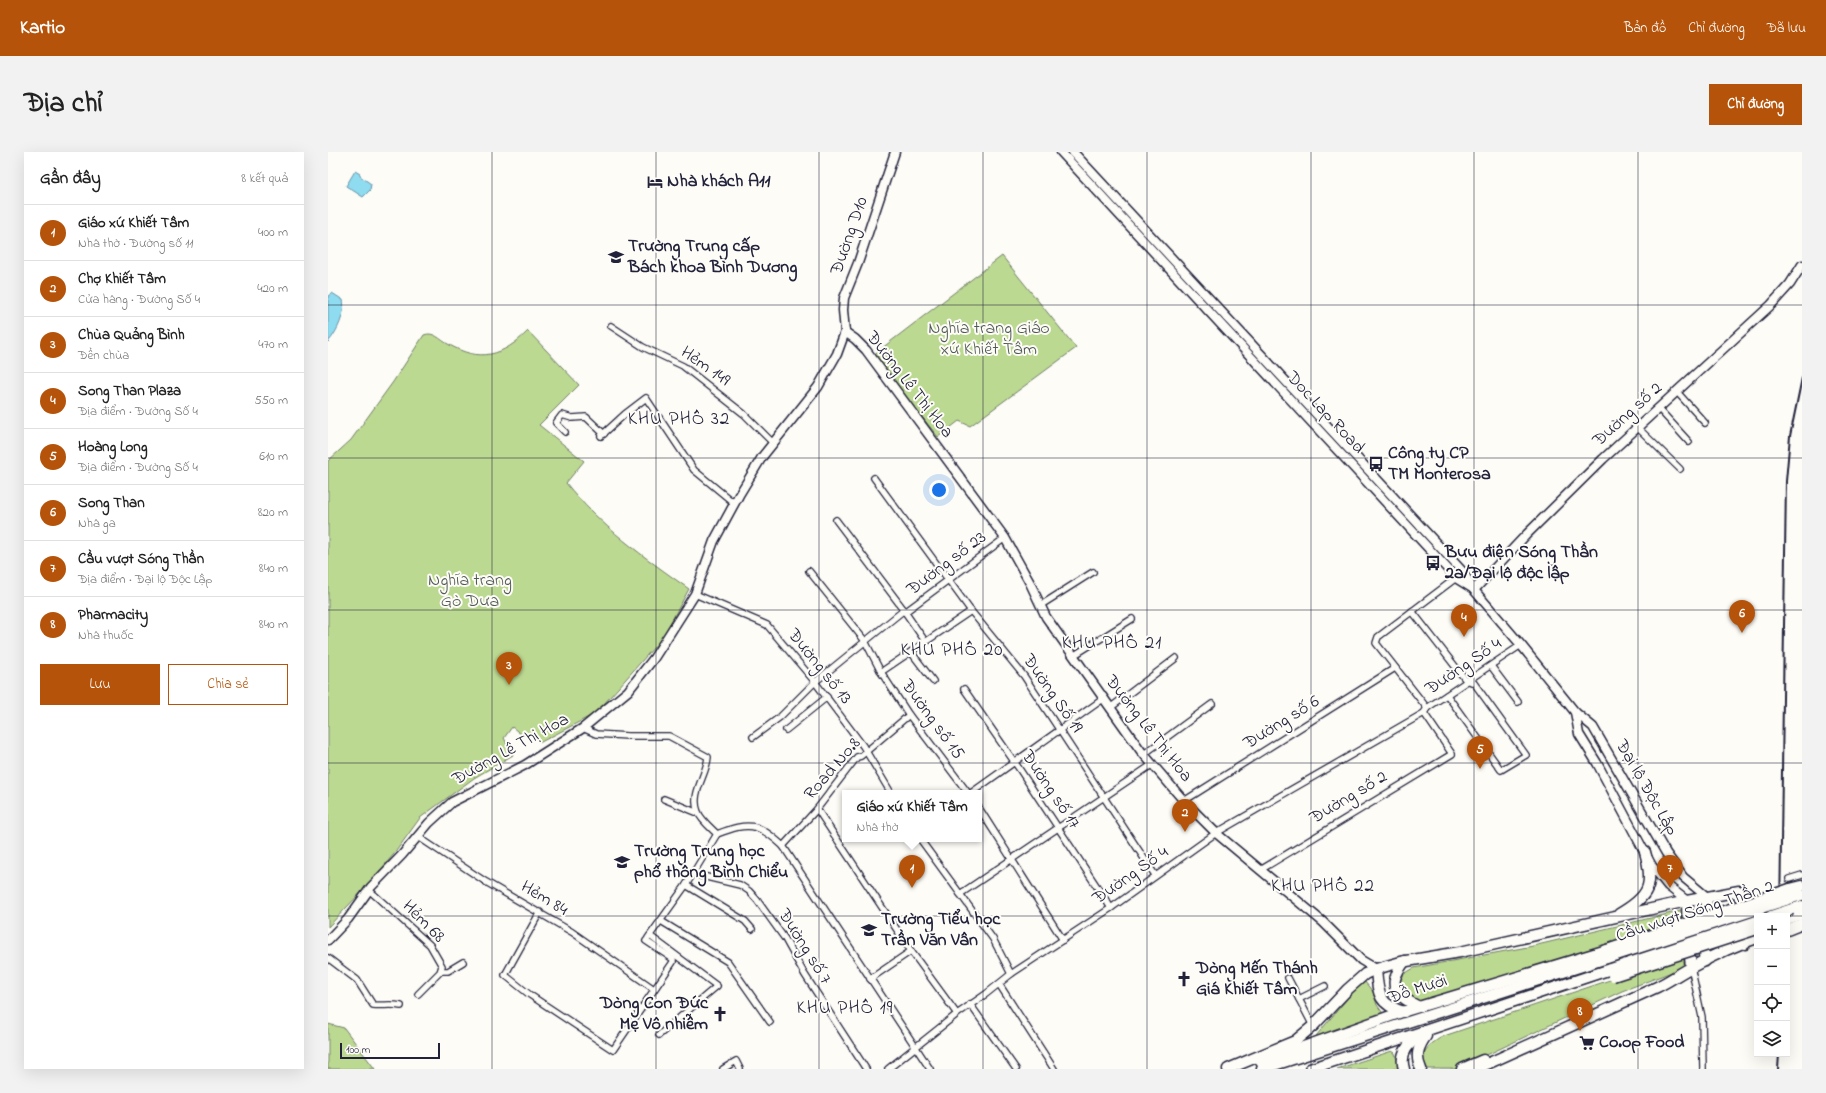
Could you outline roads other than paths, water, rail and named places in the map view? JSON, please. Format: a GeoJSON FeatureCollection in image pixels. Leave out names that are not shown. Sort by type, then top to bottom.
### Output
{"type":"FeatureCollection","features":[{"type":"Feature","properties":{"kind":"highway"},"geometry":{"type":"LineString","coordinates":[[1612,918],[1628,908],[1643,895],[1647,888],[1650,874],[1645,852]]}},
{"type":"Feature","properties":{"kind":"highway"},"geometry":{"type":"LineString","coordinates":[[1793,890],[1802,886]]}},
{"type":"Feature","properties":{"kind":"highway","name":"Cầu vượt Sóng Thần 2"},"geometry":{"type":"LineString","coordinates":[[1607,954],[1793,890]]}},
{"type":"Feature","properties":{"kind":"highway"},"geometry":{"type":"LineString","coordinates":[[1228,1069],[1295,1041],[1313,1026],[1348,989],[1366,974],[1376,969],[1405,961],[1460,952],[1687,901],[1739,891],[1746,943]]}},
{"type":"Feature","properties":{"kind":"highway"},"geometry":{"type":"LineString","coordinates":[[1725,893],[1726,950]]}},
{"type":"Feature","properties":{"kind":"highway"},"geometry":{"type":"LineString","coordinates":[[1705,961],[1704,954],[1707,897]]}},
{"type":"Feature","properties":{"kind":"highway"},"geometry":{"type":"LineString","coordinates":[[1687,901],[1688,938],[1691,967]]}},
{"type":"Feature","properties":{"kind":"highway"},"geometry":{"type":"LineString","coordinates":[[1310,1069],[1612,972],[1754,922]]}},
{"type":"Feature","properties":{"kind":"highway"},"geometry":{"type":"LineString","coordinates":[[1790,929],[1802,924]]}},
{"type":"Feature","properties":{"kind":"highway"},"geometry":{"type":"LineString","coordinates":[[1612,972],[1754,930]]}},
{"type":"Feature","properties":{"kind":"highway"},"geometry":{"type":"LineString","coordinates":[[1476,1069],[1657,987],[1691,967],[1726,950],[1754,939]]}},
{"type":"Feature","properties":{"kind":"highway"},"geometry":{"type":"LineString","coordinates":[[1746,943],[1754,943]]}},
{"type":"Feature","properties":{"kind":"highway","name":"Đỗ Mười"},"geometry":{"type":"LineString","coordinates":[[1242,1069],[1402,1012],[1607,954]]}},
{"type":"Feature","properties":{"kind":"highway","name":"Đỗ Mười"},"geometry":{"type":"LineString","coordinates":[[1262,1069],[1419,1018],[1607,954]]}},
{"type":"Feature","properties":{"kind":"highway"},"geometry":{"type":"LineString","coordinates":[[1405,961],[1394,976],[1394,984],[1401,997],[1419,1007]]}},
{"type":"Feature","properties":{"kind":"highway"},"geometry":{"type":"LineString","coordinates":[[1376,969],[1377,989],[1381,999],[1391,1008],[1419,1018]]}},
{"type":"Feature","properties":{"kind":"highway"},"geometry":{"type":"LineString","coordinates":[[1462,1069],[1638,990],[1672,976],[1679,975]]}},
{"type":"Feature","properties":{"kind":"highway"},"geometry":{"type":"LineString","coordinates":[[1327,1069],[1415,1040],[1429,1032]]}},
{"type":"Feature","properties":{"kind":"highway"},"geometry":{"type":"LineString","coordinates":[[1421,1069],[1417,1057],[1418,1049],[1429,1032]]}},
{"type":"Feature","properties":{"kind":"highway"},"geometry":{"type":"LineString","coordinates":[[1404,1069],[1403,1056],[1406,1048],[1415,1040]]}},
{"type":"Feature","properties":{"kind":"street","name":"Đường D10"},"geometry":{"type":"LineString","coordinates":[[845,332],[842,310],[844,298],[858,263],[895,152]]}},
{"type":"Feature","properties":{"kind":"street","name":"Doc Lap Road"},"geometry":{"type":"LineString","coordinates":[[1061,152],[1456,578],[1474,590]]}},
{"type":"Feature","properties":{"kind":"street","name":"Doc Lap Road"},"geometry":{"type":"LineString","coordinates":[[1073,152],[1463,572],[1474,590]]}},
{"type":"Feature","properties":{"kind":"street","name":"Đường số 2"},"geometry":{"type":"LineString","coordinates":[[1474,590],[1527,534],[1603,459],[1774,301],[1790,284],[1802,264]]}},
{"type":"Feature","properties":{"kind":"street","name":"Hẻm 149"},"geometry":{"type":"LineString","coordinates":[[611,326],[643,347],[683,366],[744,414],[773,443]]}},
{"type":"Feature","properties":{"kind":"street","name":"Đường Lê Thị Hoa"},"geometry":{"type":"LineString","coordinates":[[328,940],[348,919],[369,890],[429,823],[452,802],[525,765],[583,728],[628,691],[668,638],[695,594],[714,541],[734,503],[762,457],[818,387],[837,354],[845,332],[866,350],[1005,538],[1046,617],[1103,699],[1144,754],[1184,801],[1216,833],[1262,869],[1323,922],[1361,960],[1376,969]]}},
{"type":"Feature","properties":{"kind":"street"},"geometry":{"type":"LineString","coordinates":[[1677,392],[1705,423]]}},
{"type":"Feature","properties":{"kind":"street"},"geometry":{"type":"LineString","coordinates":[[565,432],[556,423],[562,414],[572,418],[586,417],[603,435],[625,414],[646,398],[694,470],[734,503]]}},
{"type":"Feature","properties":{"kind":"street"},"geometry":{"type":"LineString","coordinates":[[1658,409],[1689,442]]}},
{"type":"Feature","properties":{"kind":"street"},"geometry":{"type":"LineString","coordinates":[[1638,428],[1680,469]]}},
{"type":"Feature","properties":{"kind":"street","name":"Đường Số 19"},"geometry":{"type":"LineString","coordinates":[[874,478],[971,611],[1024,676],[1155,876]]}},
{"type":"Feature","properties":{"kind":"street"},"geometry":{"type":"LineString","coordinates":[[836,520],[905,611],[925,641]]}},
{"type":"Feature","properties":{"kind":"street","name":"Đường số 23"},"geometry":{"type":"LineString","coordinates":[[753,737],[780,717],[815,682],[865,641],[1005,538]]}},
{"type":"Feature","properties":{"kind":"street"},"geometry":{"type":"LineString","coordinates":[[809,571],[865,641]]}},
{"type":"Feature","properties":{"kind":"street"},"geometry":{"type":"LineString","coordinates":[[1041,605],[1093,572]]}},
{"type":"Feature","properties":{"kind":"street"},"geometry":{"type":"LineString","coordinates":[[1425,710],[1376,643],[1378,637],[1456,578]]}},
{"type":"Feature","properties":{"kind":"street","name":"Đại lộ Độc Lập"},"geometry":{"type":"LineString","coordinates":[[1474,590],[1521,645],[1574,712],[1593,727],[1670,861],[1692,885],[1707,897]]}},
{"type":"Feature","properties":{"kind":"street","name":"Đường số 13"},"geometry":{"type":"LineString","coordinates":[[695,594],[767,625],[827,697],[866,750],[889,790]]}},
{"type":"Feature","properties":{"kind":"street"},"geometry":{"type":"LineString","coordinates":[[881,672],[971,611]]}},
{"type":"Feature","properties":{"kind":"street"},"geometry":{"type":"LineString","coordinates":[[1412,611],[1465,679],[1474,684],[1526,755],[1500,770],[1447,695]]}},
{"type":"Feature","properties":{"kind":"street"},"geometry":{"type":"LineString","coordinates":[[1073,656],[1132,619]]}},
{"type":"Feature","properties":{"kind":"street","name":"Đường số 15"},"geometry":{"type":"LineString","coordinates":[[865,641],[881,672],[909,715],[968,790]]}},
{"type":"Feature","properties":{"kind":"street","name":"Đường Số 4"},"geometry":{"type":"LineString","coordinates":[[888,1069],[897,1066],[915,1048],[957,1014],[1011,974],[1111,908],[1216,833],[1425,710],[1521,645]]}},
{"type":"Feature","properties":{"kind":"street"},"geometry":{"type":"LineString","coordinates":[[911,652],[933,681]]}},
{"type":"Feature","properties":{"kind":"street"},"geometry":{"type":"LineString","coordinates":[[1110,708],[1176,658]]}},
{"type":"Feature","properties":{"kind":"street"},"geometry":{"type":"LineString","coordinates":[[1491,666],[1518,702]]}},
{"type":"Feature","properties":{"kind":"street","name":"Đường số 6"},"geometry":{"type":"LineString","coordinates":[[1184,801],[1395,668]]}},
{"type":"Feature","properties":{"kind":"street","name":"Đường số 17"},"geometry":{"type":"LineString","coordinates":[[964,689],[1015,762],[1111,908]]}},
{"type":"Feature","properties":{"kind":"street"},"geometry":{"type":"LineString","coordinates":[[786,730],[827,697]]}},
{"type":"Feature","properties":{"kind":"street"},"geometry":{"type":"LineString","coordinates":[[974,790],[1103,699]]}},
{"type":"Feature","properties":{"kind":"street"},"geometry":{"type":"LineString","coordinates":[[1144,754],[1212,704]]}},
{"type":"Feature","properties":{"kind":"street","name":"Đường Số 4"},"geometry":{"type":"LineString","coordinates":[[1425,710],[1452,754]]}},
{"type":"Feature","properties":{"kind":"street","name":"Đại lộ Độc Lập"},"geometry":{"type":"LineString","coordinates":[[1574,712],[1579,734],[1597,763],[1652,866],[1662,880],[1687,901]]}},
{"type":"Feature","properties":{"kind":"street","name":"Road No.8"},"geometry":{"type":"LineString","coordinates":[[783,846],[817,809],[857,757],[861,756],[866,750],[909,715]]}},
{"type":"Feature","properties":{"kind":"street"},"geometry":{"type":"LineString","coordinates":[[583,728],[596,734],[669,736],[708,757],[708,763],[696,794],[698,812]]}},
{"type":"Feature","properties":{"kind":"street","name":"Đường số 2"},"geometry":{"type":"LineString","coordinates":[[1262,869],[1452,754]]}},
{"type":"Feature","properties":{"kind":"street"},"geometry":{"type":"LineString","coordinates":[[960,894],[1011,858],[1059,829],[1153,764]]}},
{"type":"Feature","properties":{"kind":"street"},"geometry":{"type":"LineString","coordinates":[[664,799],[698,812],[717,834]]}},
{"type":"Feature","properties":{"kind":"street"},"geometry":{"type":"LineString","coordinates":[[817,809],[911,951],[957,1014]]}},
{"type":"Feature","properties":{"kind":"street"},"geometry":{"type":"LineString","coordinates":[[982,813],[1063,940]]}},
{"type":"Feature","properties":{"kind":"street"},"geometry":{"type":"LineString","coordinates":[[648,938],[694,874],[717,834],[735,828],[754,826],[770,834],[783,846],[930,1069]]}},
{"type":"Feature","properties":{"kind":"street","name":"Hẻm 84"},"geometry":{"type":"LineString","coordinates":[[418,836],[486,882],[540,912],[572,932],[654,989]]}},
{"type":"Feature","properties":{"kind":"street"},"geometry":{"type":"LineString","coordinates":[[922,842],[993,939],[1011,974]]}},
{"type":"Feature","properties":{"kind":"street","name":"Đường số 7"},"geometry":{"type":"LineString","coordinates":[[694,874],[740,885],[749,891],[757,900],[785,939],[805,975],[866,1069]]}},
{"type":"Feature","properties":{"kind":"street"},"geometry":{"type":"LineString","coordinates":[[1793,890],[1802,875]]}},
{"type":"Feature","properties":{"kind":"street"},"geometry":{"type":"LineString","coordinates":[[686,885],[745,921],[752,929]]}},
{"type":"Feature","properties":{"kind":"street","name":"Hẻm 68"},"geometry":{"type":"LineString","coordinates":[[369,890],[430,945],[442,966],[442,970],[418,994]]}},
{"type":"Feature","properties":{"kind":"street"},"geometry":{"type":"LineString","coordinates":[[540,912],[505,975],[530,994],[613,1050],[673,960],[648,938]]}},
{"type":"Feature","properties":{"kind":"street"},"geometry":{"type":"LineString","coordinates":[[661,921],[728,962],[770,1022]]}},
{"type":"Feature","properties":{"kind":"street"},"geometry":{"type":"LineString","coordinates":[[648,938],[717,986],[659,1035]]}},
{"type":"Feature","properties":{"kind":"street"},"geometry":{"type":"LineString","coordinates":[[870,979],[911,951]]}},
{"type":"Feature","properties":{"kind":"street"},"geometry":{"type":"LineString","coordinates":[[328,958],[357,980],[373,1004],[401,1006]]}},
{"type":"Feature","properties":{"kind":"street"},"geometry":{"type":"LineString","coordinates":[[442,970],[448,971],[463,962]]}},
{"type":"Feature","properties":{"kind":"street"},"geometry":{"type":"LineString","coordinates":[[1691,967],[1702,1017],[1703,1069]]}},
{"type":"Feature","properties":{"kind":"street"},"geometry":{"type":"LineString","coordinates":[[1288,978],[1313,1026]]}},
{"type":"Feature","properties":{"kind":"street"},"geometry":{"type":"LineString","coordinates":[[999,984],[1054,1069]]}},
{"type":"Feature","properties":{"kind":"street"},"geometry":{"type":"LineString","coordinates":[[1299,999],[1325,986]]}},
{"type":"Feature","properties":{"kind":"street"},"geometry":{"type":"LineString","coordinates":[[970,1004],[1016,1069]]}},
{"type":"Feature","properties":{"kind":"street"},"geometry":{"type":"LineString","coordinates":[[723,1069],[736,1061],[740,1069]]}},
{"type":"Feature","properties":{"kind":"water"},"geometry":{"type":"Polygon","coordinates":[[[355,171],[371,184],[370,190],[363,197],[346,186],[355,171]]]}},
{"type":"Feature","properties":{"kind":"water"},"geometry":{"type":"Polygon","coordinates":[[[332,293],[343,300],[344,305],[342,316],[337,328],[328,342],[328,296],[332,293]]]}},
{"type":"Feature","properties":{"kind":"railway"},"geometry":{"type":"LineString","coordinates":[[1780,913],[1786,481],[1790,436],[1802,378]]}},
{"type":"Feature","properties":{"kind":"railway"},"geometry":{"type":"LineString","coordinates":[[1778,1069],[1779,1057]]}},
{"type":"Feature","properties":{"kind":"place","name":"Nhà khách A11"},"geometry":{"type":"Point","coordinates":[655,182]}},
{"type":"Feature","properties":{"kind":"place","name":"Trường Trung cấp Bách khoa Bình Dương"},"geometry":{"type":"Point","coordinates":[616,257]}},
{"type":"Feature","properties":{"kind":"place","name":"Công ty CP TM Monterosa"},"geometry":{"type":"Point","coordinates":[1376,464]}},
{"type":"Feature","properties":{"kind":"place","name":"Bưu điện Sóng Thần 2a/Đại lộ độc lập"},"geometry":{"type":"Point","coordinates":[1433,563]}},
{"type":"Feature","properties":{"kind":"place","name":"Song Than"},"geometry":{"type":"Point","coordinates":[1742,633]}},
{"type":"Feature","properties":{"kind":"place","name":"Song Than Plaza"},"geometry":{"type":"Point","coordinates":[1464,637]}},
{"type":"Feature","properties":{"kind":"place","name":"Chùa Quảng Bình"},"geometry":{"type":"Point","coordinates":[509,685]}},
{"type":"Feature","properties":{"kind":"place","name":"Hoàng Long"},"geometry":{"type":"Point","coordinates":[1480,769]}},
{"type":"Feature","properties":{"kind":"place","name":"Chợ Khiết Tâm"},"geometry":{"type":"Point","coordinates":[1185,832]}},
{"type":"Feature","properties":{"kind":"place","name":"Trường Trung học phổ thông Bình Chiểu"},"geometry":{"type":"Point","coordinates":[622,862]}},
{"type":"Feature","properties":{"kind":"place","name":"Giáo xứ Khiết Tâm"},"geometry":{"type":"Point","coordinates":[912,888]}},
{"type":"Feature","properties":{"kind":"place","name":"Cầu vượt Sóng Thần"},"geometry":{"type":"Point","coordinates":[1670,888]}},
{"type":"Feature","properties":{"kind":"place","name":"Trường Tiểu học Trần Văn Vân"},"geometry":{"type":"Point","coordinates":[869,930]}},
{"type":"Feature","properties":{"kind":"place","name":"Dòng Mến Thánh Giá Khiết Tâm"},"geometry":{"type":"Point","coordinates":[1184,979]}},
{"type":"Feature","properties":{"kind":"place","name":"Dòng Con Đức Mẹ Vô nhiễm"},"geometry":{"type":"Point","coordinates":[720,1014]}},
{"type":"Feature","properties":{"kind":"place","name":"Pharmacity"},"geometry":{"type":"Point","coordinates":[1580,1031]}},
{"type":"Feature","properties":{"kind":"place","name":"Co.op Food"},"geometry":{"type":"Point","coordinates":[1587,1043]}},
{"type":"Feature","properties":{"kind":"district","name":"KHU PHỐ 32"},"geometry":{"type":"Point","coordinates":[679,419]}},
{"type":"Feature","properties":{"kind":"district","name":"KHU PHỐ 21"},"geometry":{"type":"Point","coordinates":[1112,643]}},
{"type":"Feature","properties":{"kind":"district","name":"KHU PHỐ 20"},"geometry":{"type":"Point","coordinates":[952,650]}},
{"type":"Feature","properties":{"kind":"district","name":"KHU PHỐ 22"},"geometry":{"type":"Point","coordinates":[1323,886]}},
{"type":"Feature","properties":{"kind":"district","name":"KHU PHỐ 19"},"geometry":{"type":"Point","coordinates":[845,1008]}},
{"type":"Feature","properties":{"kind":"park label","name":"Nghĩa trang Giáo xứ Khiết Tâm"},"geometry":{"type":"Point","coordinates":[989,339]}},
{"type":"Feature","properties":{"kind":"park label","name":"Nghĩa trang Gò Dưa"},"geometry":{"type":"Point","coordinates":[470,591]}}]}
